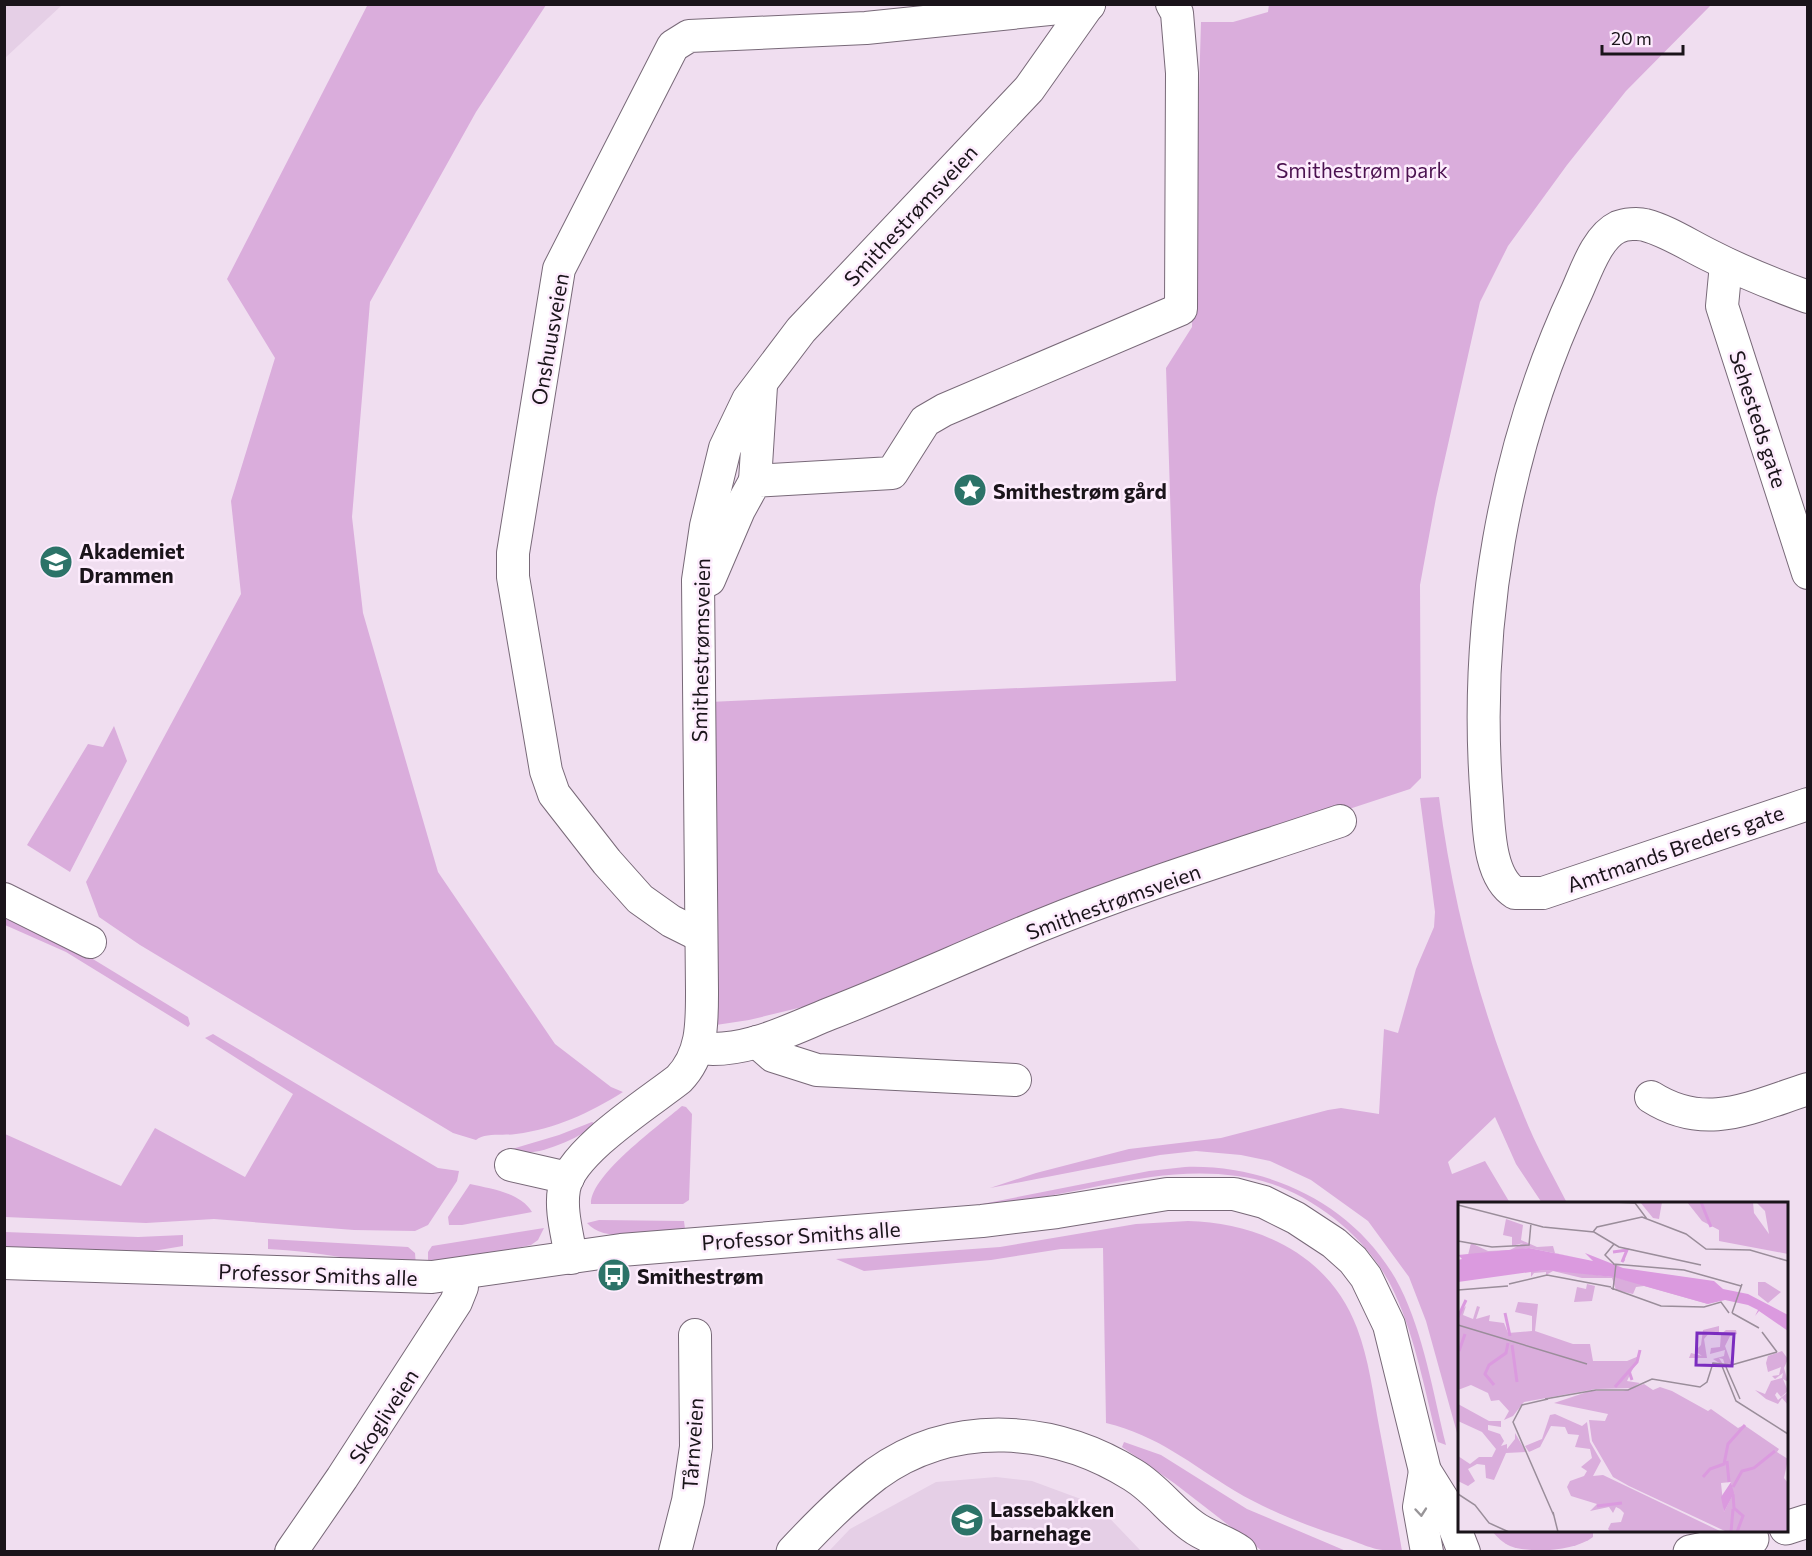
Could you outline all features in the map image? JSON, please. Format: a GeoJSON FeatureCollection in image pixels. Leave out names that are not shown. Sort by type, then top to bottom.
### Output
{"type":"FeatureCollection","features":[{"type":"Feature","properties":{"kind":"main road"},"geometry":{"type":"LineString","coordinates":[[793,1551],[851,1494],[897,1461],[954,1439],[996,1433],[1040,1438],[1091,1453],[1110,1462],[1136,1477],[1199,1539],[1227,1542],[1240,1551]]}},
{"type":"Feature","properties":{"kind":"main road"},"geometry":{"type":"LineString","coordinates":[[1788,1527],[1808,1521]]}},
{"type":"Feature","properties":{"kind":"main road"},"geometry":{"type":"LineString","coordinates":[[1690,1551],[1752,1540]]}},
{"type":"Feature","properties":{"kind":"street"},"geometry":{"type":"LineString","coordinates":[[755,481],[892,473],[925,421],[944,410],[1181,309],[1182,73],[1177,13],[1172,4]]}},
{"type":"Feature","properties":{"kind":"street","name":"Smithestrømsveien"},"geometry":{"type":"LineString","coordinates":[[1089,5],[1029,89],[801,330],[748,400],[725,448],[706,526],[698,580],[702,1018],[698,1048],[727,1050],[757,1042],[924,977],[1080,911],[1340,821]]}},
{"type":"Feature","properties":{"kind":"street","name":"Onshuusveien"},"geometry":{"type":"LineString","coordinates":[[701,936],[671,921],[640,899],[607,862],[554,794],[546,771],[513,577],[513,553],[559,269],[673,46],[689,36],[866,28],[1089,5]]}},
{"type":"Feature","properties":{"kind":"street","name":"Amtmands Breders gate"},"geometry":{"type":"LineString","coordinates":[[1726,264],[1643,225],[1619,226],[1607,236],[1589,264],[1563,320],[1525,428],[1498,546],[1487,636],[1483,710],[1489,819],[1497,870],[1502,882],[1515,893],[1543,893],[1808,804]]}},
{"type":"Feature","properties":{"kind":"street"},"geometry":{"type":"LineString","coordinates":[[1726,264],[1808,297]]}},
{"type":"Feature","properties":{"kind":"street","name":"Sehesteds gate"},"geometry":{"type":"LineString","coordinates":[[1726,264],[1722,306],[1808,573]]}},
{"type":"Feature","properties":{"kind":"street"},"geometry":{"type":"LineString","coordinates":[[697,608],[739,510],[755,481],[761,382]]}},
{"type":"Feature","properties":{"kind":"street"},"geometry":{"type":"LineString","coordinates":[[4,900],[90,942]]}},
{"type":"Feature","properties":{"kind":"street"},"geometry":{"type":"LineString","coordinates":[[757,1042],[773,1056],[817,1070],[1015,1080]]}},
{"type":"Feature","properties":{"kind":"street"},"geometry":{"type":"LineString","coordinates":[[571,1258],[564,1200],[568,1178],[592,1146],[690,1069],[698,1048]]}},
{"type":"Feature","properties":{"kind":"street"},"geometry":{"type":"LineString","coordinates":[[1651,1097],[1670,1109],[1694,1116],[1719,1115],[1808,1089]]}},
{"type":"Feature","properties":{"kind":"street"},"geometry":{"type":"LineString","coordinates":[[511,1165],[568,1178]]}},
{"type":"Feature","properties":{"kind":"street","name":"Professor Smiths alle"},"geometry":{"type":"LineString","coordinates":[[4,1263],[408,1278],[462,1274],[694,1243],[982,1221],[1057,1212],[1167,1194],[1234,1194],[1264,1202],[1296,1218],[1334,1243],[1353,1260],[1366,1277],[1389,1325],[1425,1472],[1445,1503],[1464,1551]]}},
{"type":"Feature","properties":{"kind":"street","name":"Skogliveien"},"geometry":{"type":"LineString","coordinates":[[291,1551],[349,1468],[456,1302],[462,1287],[462,1274]]}},
{"type":"Feature","properties":{"kind":"street","name":"Tårnveien"},"geometry":{"type":"LineString","coordinates":[[675,1551],[688,1501],[696,1447],[695,1335]]}},
{"type":"Feature","properties":{"kind":"street","name":"Professor Smiths alle"},"geometry":{"type":"LineString","coordinates":[[1425,1472],[1419,1507],[1427,1551]]}},
{"type":"Feature","properties":{"kind":"shaded area"},"geometry":{"type":"Polygon","coordinates":[[[5,4],[62,4],[62,5],[5,58],[5,4]]]}},
{"type":"Feature","properties":{"kind":"shaded area"},"geometry":{"type":"Polygon","coordinates":[[[996,1477],[1032,1481],[1097,1505],[1141,1551],[829,1551],[850,1529],[936,1482],[996,1477]]]}},
{"type":"Feature","properties":{"kind":"green space"},"geometry":{"type":"Polygon","coordinates":[[[368,4],[546,5],[476,112],[370,302],[352,517],[363,613],[438,872],[555,1044],[611,1087],[623,1092],[598,1107],[558,1124],[531,1132],[484,1136],[476,1140],[453,1133],[140,945],[99,917],[86,882],[241,594],[231,501],[275,358],[227,279],[368,4]]]}},
{"type":"Feature","properties":{"kind":"green space","name":"Smithestrøm park"},"geometry":{"type":"Polygon","coordinates":[[[1269,4],[1711,5],[1626,91],[1567,165],[1508,246],[1480,302],[1436,498],[1420,585],[1421,778],[1410,789],[1090,894],[865,992],[749,1020],[716,1025],[709,702],[1176,681],[1166,368],[1192,327],[1201,22],[1233,22],[1268,12],[1269,4]]]}},
{"type":"Feature","properties":{"kind":"green space"},"geometry":{"type":"Polygon","coordinates":[[[114,726],[127,761],[70,872],[27,845],[88,744],[103,747],[114,726]]]}},
{"type":"Feature","properties":{"kind":"green space"},"geometry":{"type":"Polygon","coordinates":[[[1439,797],[1452,878],[1470,958],[1494,1036],[1528,1125],[1566,1202],[1541,1202],[1516,1164],[1495,1117],[1448,1162],[1452,1174],[1485,1161],[1509,1202],[1458,1202],[1458,1436],[1426,1321],[1409,1277],[1368,1221],[1311,1180],[1270,1161],[1241,1155],[1196,1151],[1160,1155],[990,1188],[1036,1173],[1129,1149],[1221,1138],[1328,1110],[1341,1108],[1379,1114],[1384,1029],[1398,1033],[1416,969],[1434,927],[1435,912],[1420,798],[1439,797]]]}},
{"type":"Feature","properties":{"kind":"green space"},"geometry":{"type":"Polygon","coordinates":[[[5,918],[83,953],[188,1017],[190,1024],[188,1027],[66,952],[5,925],[5,918]]]}},
{"type":"Feature","properties":{"kind":"green space"},"geometry":{"type":"Polygon","coordinates":[[[213,1034],[438,1168],[459,1171],[457,1181],[428,1225],[415,1231],[354,1230],[214,1219],[146,1223],[5,1217],[5,1134],[121,1186],[155,1128],[245,1177],[293,1094],[205,1038],[213,1034]]]}},
{"type":"Feature","properties":{"kind":"green space"},"geometry":{"type":"Polygon","coordinates":[[[682,1106],[692,1114],[689,1200],[683,1204],[591,1204],[594,1192],[614,1165],[682,1106]]]}},
{"type":"Feature","properties":{"kind":"green space"},"geometry":{"type":"Polygon","coordinates":[[[592,1122],[596,1124],[555,1146],[530,1152],[512,1149],[559,1135],[592,1122]]]}},
{"type":"Feature","properties":{"kind":"green space"},"geometry":{"type":"Polygon","coordinates":[[[1185,1167],[1218,1168],[1250,1173],[1280,1183],[1310,1196],[1337,1213],[1361,1234],[1383,1259],[1408,1305],[1427,1364],[1446,1445],[1438,1442],[1409,1330],[1395,1294],[1383,1272],[1368,1252],[1330,1216],[1285,1189],[1237,1176],[1183,1174],[1128,1181],[1014,1202],[967,1207],[1149,1171],[1185,1167]]]}},
{"type":"Feature","properties":{"kind":"green space"},"geometry":{"type":"Polygon","coordinates":[[[470,1184],[513,1196],[527,1205],[532,1212],[462,1225],[449,1225],[448,1217],[470,1184]]]}},
{"type":"Feature","properties":{"kind":"green space"},"geometry":{"type":"Polygon","coordinates":[[[599,1220],[684,1221],[685,1229],[633,1235],[607,1234],[587,1223],[599,1220]]]}},
{"type":"Feature","properties":{"kind":"green space"},"geometry":{"type":"Polygon","coordinates":[[[1188,1221],[1241,1228],[1290,1248],[1311,1263],[1329,1281],[1345,1303],[1357,1328],[1368,1364],[1402,1551],[1372,1548],[1288,1518],[1235,1491],[1158,1443],[1106,1423],[1103,1248],[1061,1249],[991,1260],[864,1271],[836,1259],[1000,1247],[1136,1224],[1188,1221]]]}},
{"type":"Feature","properties":{"kind":"green space"},"geometry":{"type":"Polygon","coordinates":[[[544,1228],[538,1240],[531,1245],[428,1266],[428,1252],[432,1246],[544,1228]]]}},
{"type":"Feature","properties":{"kind":"green space"},"geometry":{"type":"Polygon","coordinates":[[[5,1232],[138,1237],[183,1235],[183,1246],[147,1252],[5,1249],[5,1232]]]}},
{"type":"Feature","properties":{"kind":"green space"},"geometry":{"type":"Polygon","coordinates":[[[268,1239],[408,1247],[415,1253],[416,1266],[268,1249],[268,1239]]]}},
{"type":"Feature","properties":{"kind":"green space"},"geometry":{"type":"Polygon","coordinates":[[[1124,1442],[1161,1455],[1247,1509],[1346,1551],[1262,1551],[1174,1483],[1122,1447],[1124,1442]]]}},
{"type":"Feature","properties":{"kind":"green space"},"geometry":{"type":"Polygon","coordinates":[[[1493,1532],[1593,1532],[1593,1537],[1585,1542],[1553,1550],[1529,1550],[1510,1546],[1493,1532]]]}},
{"type":"Feature","properties":{"kind":"place","name":"Smithestrøm gård"},"geometry":{"type":"Point","coordinates":[970,490]}},
{"type":"Feature","properties":{"kind":"place","name":"Akademiet Drammen"},"geometry":{"type":"Point","coordinates":[56,562]}},
{"type":"Feature","properties":{"kind":"place","name":"Smithestrøm"},"geometry":{"type":"Point","coordinates":[614,1275]}},
{"type":"Feature","properties":{"kind":"place","name":"Lassebakken barnehage"},"geometry":{"type":"Point","coordinates":[967,1520]}}]}
